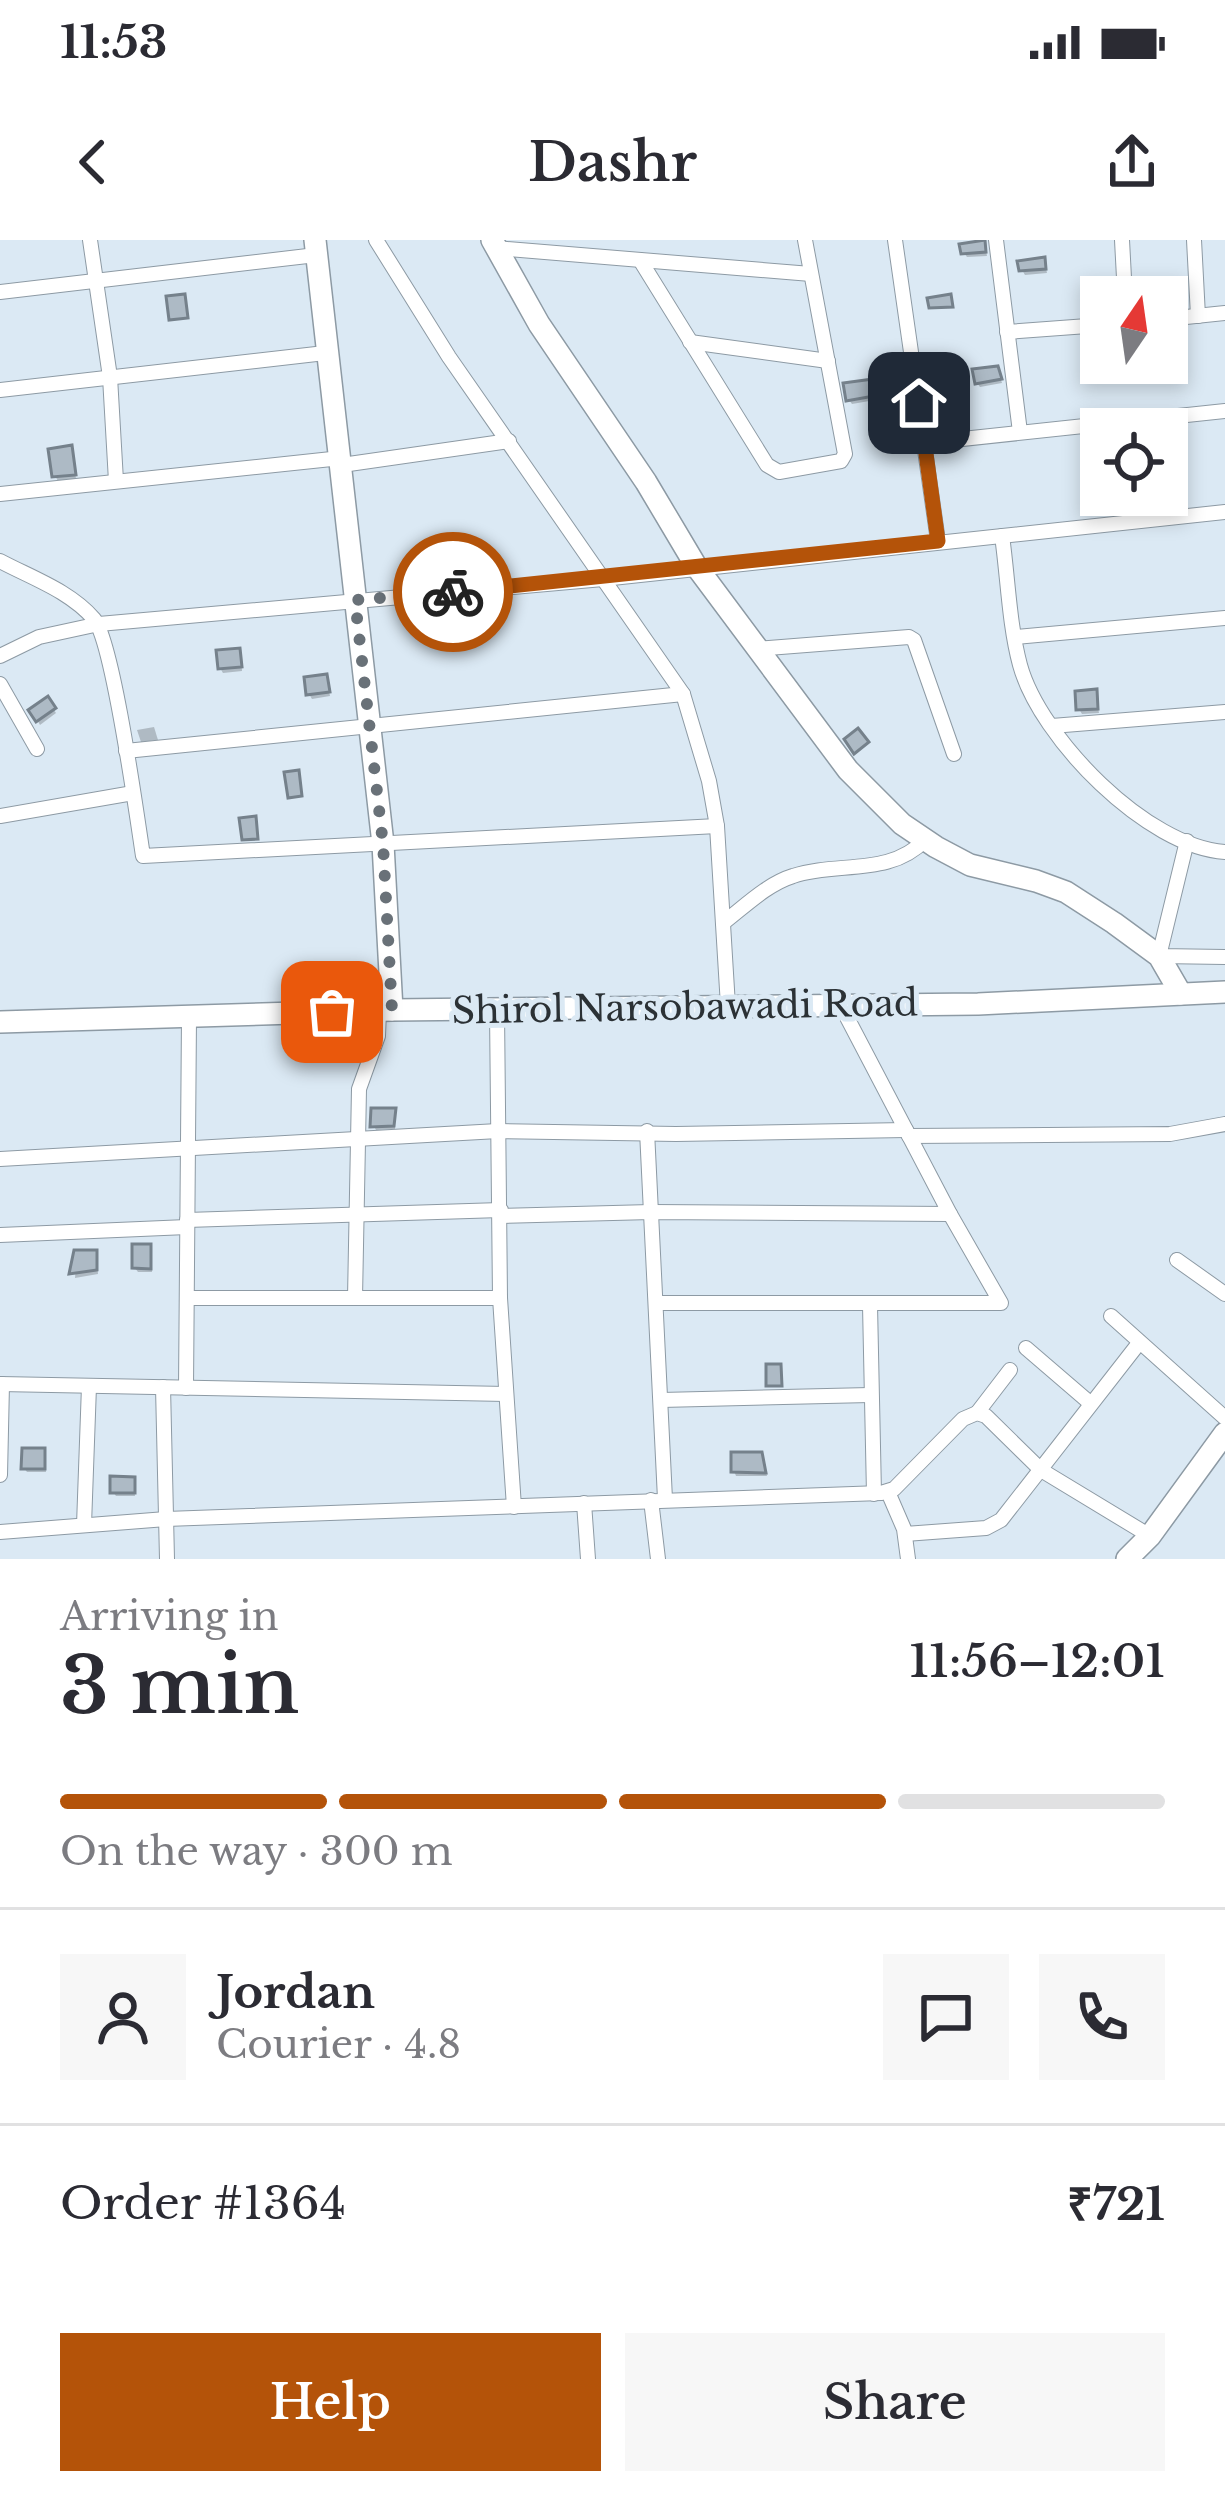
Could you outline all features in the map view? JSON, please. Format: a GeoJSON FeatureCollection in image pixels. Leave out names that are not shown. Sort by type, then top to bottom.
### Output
{"type":"FeatureCollection","features":[{"type":"Feature","properties":{"kind":"street"},"geometry":{"type":"LineString","coordinates":[[90,240],[110,377],[116,481]]}},
{"type":"Feature","properties":{"kind":"street"},"geometry":{"type":"LineString","coordinates":[[376,240],[405,291],[683,694],[717,826],[728,1006]]}},
{"type":"Feature","properties":{"kind":"street"},"geometry":{"type":"LineString","coordinates":[[640,260],[774,472],[844,459],[805,240]]}},
{"type":"Feature","properties":{"kind":"street"},"geometry":{"type":"LineString","coordinates":[[895,240],[938,541]]}},
{"type":"Feature","properties":{"kind":"street"},"geometry":{"type":"LineString","coordinates":[[996,240],[1020,432]]}},
{"type":"Feature","properties":{"kind":"street"},"geometry":{"type":"LineString","coordinates":[[1122,240],[1124,276]]}},
{"type":"Feature","properties":{"kind":"street"},"geometry":{"type":"LineString","coordinates":[[1194,240],[1198,316]]}},
{"type":"Feature","properties":{"kind":"street"},"geometry":{"type":"LineString","coordinates":[[494,244],[579,248],[640,260],[811,274]]}},
{"type":"Feature","properties":{"kind":"street"},"geometry":{"type":"LineString","coordinates":[[494,244],[538,324],[646,482],[696,566],[848,770],[902,824],[925,840],[970,865],[1066,892],[1160,956],[1181,994]]}},
{"type":"Feature","properties":{"kind":"street"},"geometry":{"type":"LineString","coordinates":[[0,292],[96,284],[316,248],[383,844],[386,1011],[361,1076],[355,1140],[355,1298]]}},
{"type":"Feature","properties":{"kind":"street"},"geometry":{"type":"LineString","coordinates":[[1188,317],[1225,313]]}},
{"type":"Feature","properties":{"kind":"street"},"geometry":{"type":"LineString","coordinates":[[1007,332],[1080,327]]}},
{"type":"Feature","properties":{"kind":"street"},"geometry":{"type":"LineString","coordinates":[[690,342],[828,361]]}},
{"type":"Feature","properties":{"kind":"street"},"geometry":{"type":"LineString","coordinates":[[0,390],[326,352]]}},
{"type":"Feature","properties":{"kind":"street"},"geometry":{"type":"LineString","coordinates":[[1188,419],[1225,411]]}},
{"type":"Feature","properties":{"kind":"street"},"geometry":{"type":"LineString","coordinates":[[925,443],[1080,429]]}},
{"type":"Feature","properties":{"kind":"street"},"geometry":{"type":"LineString","coordinates":[[0,494],[509,441]]}},
{"type":"Feature","properties":{"kind":"street"},"geometry":{"type":"LineString","coordinates":[[1188,515],[1225,512]]}},
{"type":"Feature","properties":{"kind":"street"},"geometry":{"type":"LineString","coordinates":[[0,656],[39,637],[99,625],[603,578],[1175,516]]}},
{"type":"Feature","properties":{"kind":"street"},"geometry":{"type":"LineString","coordinates":[[1002,536],[1021,670],[1052,726],[1111,795],[1154,829],[1225,852]]}},
{"type":"Feature","properties":{"kind":"street"},"geometry":{"type":"LineString","coordinates":[[0,561],[74,598],[99,625],[143,856],[717,826]]}},
{"type":"Feature","properties":{"kind":"street"},"geometry":{"type":"LineString","coordinates":[[1015,637],[1225,618]]}},
{"type":"Feature","properties":{"kind":"street"},"geometry":{"type":"LineString","coordinates":[[756,650],[909,637],[954,754]]}},
{"type":"Feature","properties":{"kind":"street"},"geometry":{"type":"LineString","coordinates":[[0,684],[37,749]]}},
{"type":"Feature","properties":{"kind":"street"},"geometry":{"type":"LineString","coordinates":[[126,751],[683,694]]}},
{"type":"Feature","properties":{"kind":"street"},"geometry":{"type":"LineString","coordinates":[[1052,726],[1225,712]]}},
{"type":"Feature","properties":{"kind":"street"},"geometry":{"type":"LineString","coordinates":[[0,816],[133,793]]}},
{"type":"Feature","properties":{"kind":"street"},"geometry":{"type":"LineString","coordinates":[[723,923],[795,874],[905,859],[925,840]]}},
{"type":"Feature","properties":{"kind":"street"},"geometry":{"type":"LineString","coordinates":[[1160,956],[1187,841]]}},
{"type":"Feature","properties":{"kind":"street"},"geometry":{"type":"LineString","coordinates":[[1160,956],[1225,957]]}},
{"type":"Feature","properties":{"kind":"street","name":"Shirol Narsobawadi Road"},"geometry":{"type":"LineString","coordinates":[[0,1022],[386,1011],[978,1004],[1225,992]]}},
{"type":"Feature","properties":{"kind":"street"},"geometry":{"type":"LineString","coordinates":[[656,1303],[1001,1303],[840,1004]]}},
{"type":"Feature","properties":{"kind":"street"},"geometry":{"type":"LineString","coordinates":[[497,1012],[500,1298],[514,1507]]}},
{"type":"Feature","properties":{"kind":"street"},"geometry":{"type":"LineString","coordinates":[[186,1388],[189,1018]]}},
{"type":"Feature","properties":{"kind":"street"},"geometry":{"type":"LineString","coordinates":[[0,1159],[498,1131],[1170,1134],[1225,1124]]}},
{"type":"Feature","properties":{"kind":"street"},"geometry":{"type":"LineString","coordinates":[[647,1131],[661,1400],[658,1559]]}},
{"type":"Feature","properties":{"kind":"street"},"geometry":{"type":"LineString","coordinates":[[0,1235],[356,1216],[950,1214]]}},
{"type":"Feature","properties":{"kind":"street"},"geometry":{"type":"LineString","coordinates":[[1177,1260],[1225,1294]]}},
{"type":"Feature","properties":{"kind":"street"},"geometry":{"type":"LineString","coordinates":[[187,1298],[500,1298]]}},
{"type":"Feature","properties":{"kind":"street"},"geometry":{"type":"LineString","coordinates":[[870,1305],[870,1395],[881,1493],[905,1534],[908,1559]]}},
{"type":"Feature","properties":{"kind":"street"},"geometry":{"type":"LineString","coordinates":[[1111,1316],[1225,1418]]}},
{"type":"Feature","properties":{"kind":"street"},"geometry":{"type":"LineString","coordinates":[[905,1534],[994,1525],[1139,1343]]}},
{"type":"Feature","properties":{"kind":"street"},"geometry":{"type":"LineString","coordinates":[[1026,1348],[1090,1403]]}},
{"type":"Feature","properties":{"kind":"street"},"geometry":{"type":"LineString","coordinates":[[0,1532],[166,1519],[881,1493],[963,1419],[977,1413],[1010,1370]]}},
{"type":"Feature","properties":{"kind":"street"},"geometry":{"type":"LineString","coordinates":[[0,1475],[1,1384],[506,1394]]}},
{"type":"Feature","properties":{"kind":"street"},"geometry":{"type":"LineString","coordinates":[[84,1525],[88,1386]]}},
{"type":"Feature","properties":{"kind":"street"},"geometry":{"type":"LineString","coordinates":[[163,1387],[167,1559]]}},
{"type":"Feature","properties":{"kind":"street"},"geometry":{"type":"LineString","coordinates":[[661,1400],[870,1395]]}},
{"type":"Feature","properties":{"kind":"street"},"geometry":{"type":"LineString","coordinates":[[977,1413],[986,1415],[1041,1470],[1150,1536]]}},
{"type":"Feature","properties":{"kind":"street"},"geometry":{"type":"LineString","coordinates":[[1127,1559],[1150,1536],[1225,1433]]}},
{"type":"Feature","properties":{"kind":"street"},"geometry":{"type":"LineString","coordinates":[[584,1503],[588,1559]]}},
{"type":"Feature","properties":{"kind":"building"},"geometry":{"type":"Polygon","coordinates":[[[985,240],[986,252],[961,254],[959,244],[985,240]]]}},
{"type":"Feature","properties":{"kind":"building"},"geometry":{"type":"Polygon","coordinates":[[[1045,257],[1046,269],[1019,271],[1017,261],[1045,257]]]}},
{"type":"Feature","properties":{"kind":"building"},"geometry":{"type":"Polygon","coordinates":[[[185,294],[188,318],[169,320],[166,296],[185,294]]]}},
{"type":"Feature","properties":{"kind":"building"},"geometry":{"type":"Polygon","coordinates":[[[951,294],[953,307],[929,308],[927,298],[951,294]]]}},
{"type":"Feature","properties":{"kind":"building"},"geometry":{"type":"Polygon","coordinates":[[[998,366],[1002,379],[975,384],[972,369],[998,366]]]}},
{"type":"Feature","properties":{"kind":"building"},"geometry":{"type":"Polygon","coordinates":[[[873,379],[874,396],[846,401],[843,383],[873,379]]]}},
{"type":"Feature","properties":{"kind":"building"},"geometry":{"type":"Polygon","coordinates":[[[72,445],[76,475],[52,477],[48,449],[72,445]]]}},
{"type":"Feature","properties":{"kind":"building"},"geometry":{"type":"Polygon","coordinates":[[[240,648],[242,667],[218,669],[216,650],[240,648]]]}},
{"type":"Feature","properties":{"kind":"building"},"geometry":{"type":"Polygon","coordinates":[[[327,674],[330,692],[306,695],[304,677],[327,674]]]}},
{"type":"Feature","properties":{"kind":"building"},"geometry":{"type":"Polygon","coordinates":[[[1097,689],[1098,709],[1076,710],[1075,691],[1097,689]]]}},
{"type":"Feature","properties":{"kind":"building"},"geometry":{"type":"Polygon","coordinates":[[[48,696],[56,708],[36,722],[28,710],[48,696]]]}},
{"type":"Feature","properties":{"kind":"building"},"geometry":{"type":"Polygon","coordinates":[[[858,728],[869,742],[854,754],[844,739],[858,728]]]}},
{"type":"Feature","properties":{"kind":"building"},"geometry":{"type":"Polygon","coordinates":[[[299,770],[302,796],[288,798],[284,772],[299,770]]]}},
{"type":"Feature","properties":{"kind":"building"},"geometry":{"type":"Polygon","coordinates":[[[256,816],[258,839],[242,840],[239,818],[256,816]]]}},
{"type":"Feature","properties":{"kind":"building"},"geometry":{"type":"Polygon","coordinates":[[[371,1108],[396,1108],[394,1126],[370,1127],[371,1108]]]}},
{"type":"Feature","properties":{"kind":"building"},"geometry":{"type":"Polygon","coordinates":[[[132,1244],[151,1244],[151,1269],[132,1268],[132,1244]]]}},
{"type":"Feature","properties":{"kind":"building"},"geometry":{"type":"Polygon","coordinates":[[[74,1250],[97,1250],[97,1270],[69,1274],[74,1250]]]}},
{"type":"Feature","properties":{"kind":"building"},"geometry":{"type":"Polygon","coordinates":[[[766,1364],[781,1364],[782,1386],[766,1386],[766,1364]]]}},
{"type":"Feature","properties":{"kind":"building"},"geometry":{"type":"Polygon","coordinates":[[[22,1448],[45,1448],[45,1469],[21,1469],[22,1448]]]}},
{"type":"Feature","properties":{"kind":"building"},"geometry":{"type":"Polygon","coordinates":[[[731,1452],[762,1452],[766,1473],[731,1472],[731,1452]]]}},
{"type":"Feature","properties":{"kind":"building"},"geometry":{"type":"Polygon","coordinates":[[[110,1476],[135,1477],[135,1493],[110,1493],[110,1476]]]}},
{"type":"Feature","properties":{"kind":"way so far"},"geometry":{"type":"LineString","coordinates":[[332,1012],[392,1010],[383,844],[355,600],[453,592]]}},
{"type":"Feature","properties":{"kind":"route"},"geometry":{"type":"LineString","coordinates":[[453,592],[938,541],[919,403]]}}]}
